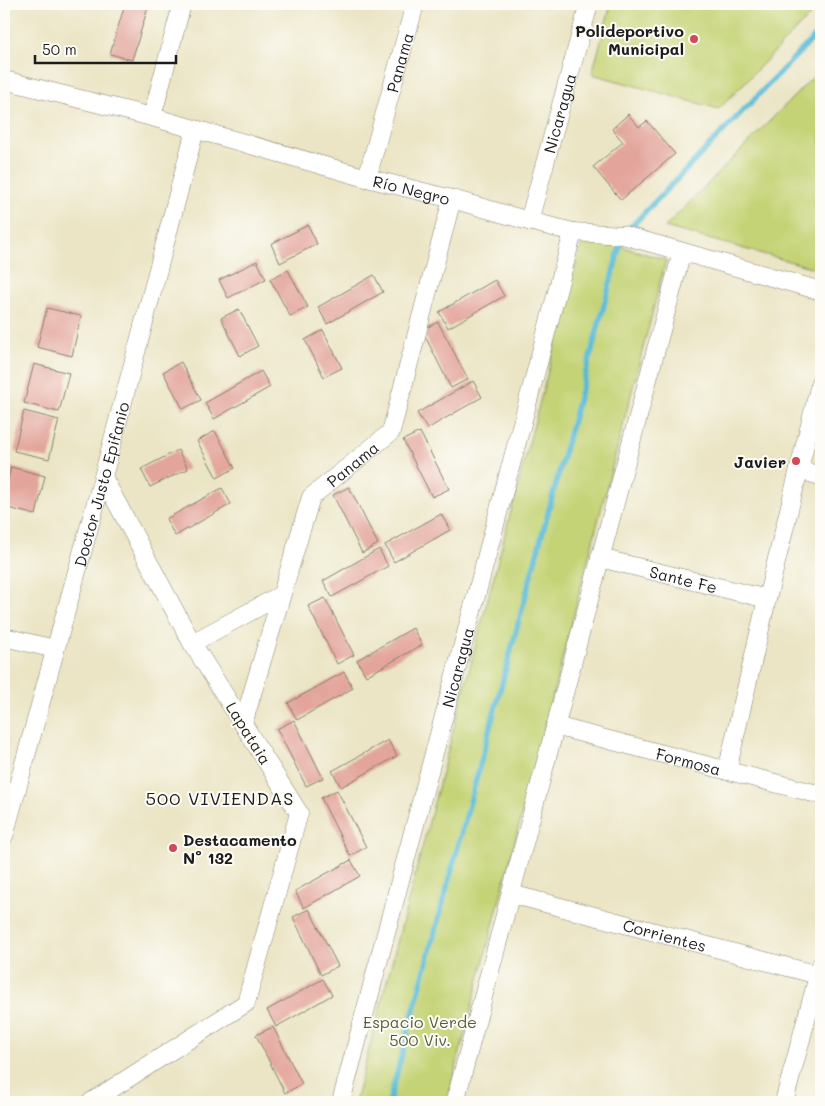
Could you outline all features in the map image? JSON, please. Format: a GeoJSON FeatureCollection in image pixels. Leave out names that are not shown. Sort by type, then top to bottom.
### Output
{"type":"FeatureCollection","features":[{"type":"Feature","properties":{"kind":"street"},"geometry":{"type":"LineString","coordinates":[[152,117],[182,4]]}},
{"type":"Feature","properties":{"kind":"street","name":"Panama"},"geometry":{"type":"LineString","coordinates":[[366,178],[415,4]]}},
{"type":"Feature","properties":{"kind":"street","name":"Nicaragua"},"geometry":{"type":"LineString","coordinates":[[529,222],[589,4]]}},
{"type":"Feature","properties":{"kind":"street","name":"Río Negro"},"geometry":{"type":"LineString","coordinates":[[4,80],[152,117],[529,222],[573,232],[623,235],[821,291]]}},
{"type":"Feature","properties":{"kind":"street","name":"Doctor Justo Epifanio"},"geometry":{"type":"LineString","coordinates":[[4,836],[103,476],[195,130]]}},
{"type":"Feature","properties":{"kind":"street","name":"Panama"},"geometry":{"type":"LineString","coordinates":[[243,724],[311,497],[391,432],[452,199]]}},
{"type":"Feature","properties":{"kind":"street","name":"Nicaragua"},"geometry":{"type":"LineString","coordinates":[[341,1102],[573,232]]}},
{"type":"Feature","properties":{"kind":"street"},"geometry":{"type":"LineString","coordinates":[[455,1102],[682,252]]}},
{"type":"Feature","properties":{"kind":"street"},"geometry":{"type":"LineString","coordinates":[[727,771],[821,380]]}},
{"type":"Feature","properties":{"kind":"street"},"geometry":{"type":"LineString","coordinates":[[799,470],[821,476]]}},
{"type":"Feature","properties":{"kind":"street","name":"Lapataia"},"geometry":{"type":"LineString","coordinates":[[91,1102],[246,1003],[298,813],[192,643],[103,476]]}},
{"type":"Feature","properties":{"kind":"street","name":"Sante Fe"},"geometry":{"type":"LineString","coordinates":[[600,558],[767,599]]}},
{"type":"Feature","properties":{"kind":"street"},"geometry":{"type":"LineString","coordinates":[[192,643],[280,596]]}},
{"type":"Feature","properties":{"kind":"street"},"geometry":{"type":"LineString","coordinates":[[4,637],[55,650]]}},
{"type":"Feature","properties":{"kind":"street","name":"Formosa"},"geometry":{"type":"LineString","coordinates":[[555,726],[821,795]]}},
{"type":"Feature","properties":{"kind":"street","name":"Corrientes"},"geometry":{"type":"LineString","coordinates":[[511,894],[820,970]]}},
{"type":"Feature","properties":{"kind":"street"},"geometry":{"type":"LineString","coordinates":[[784,1102],[820,970]]}},
{"type":"Feature","properties":{"kind":"green space","name":"Polideportivo Municipal"},"geometry":{"type":"Polygon","coordinates":[[[611,4],[821,4],[719,109],[592,74],[611,4]]]}},
{"type":"Feature","properties":{"kind":"green space"},"geometry":{"type":"Polygon","coordinates":[[[821,69],[821,270],[665,227],[821,69]]]}},
{"type":"Feature","properties":{"kind":"green space","name":"Espacio Verde 500 Viv."},"geometry":{"type":"Polygon","coordinates":[[[584,235],[666,260],[447,1102],[355,1102],[584,235]]]}},
{"type":"Feature","properties":{"kind":"building"},"geometry":{"type":"Polygon","coordinates":[[[125,4],[149,4],[132,60],[110,54],[125,4]]]}},
{"type":"Feature","properties":{"kind":"building"},"geometry":{"type":"Polygon","coordinates":[[[628,114],[639,127],[647,121],[675,154],[621,200],[593,167],[623,142],[612,129],[628,114]]]}},
{"type":"Feature","properties":{"kind":"building"},"geometry":{"type":"Polygon","coordinates":[[[308,225],[317,244],[280,263],[271,244],[308,225]]]}},
{"type":"Feature","properties":{"kind":"building"},"geometry":{"type":"Polygon","coordinates":[[[257,261],[266,279],[228,298],[219,280],[257,261]]]}},
{"type":"Feature","properties":{"kind":"building"},"geometry":{"type":"Polygon","coordinates":[[[288,270],[308,307],[290,316],[270,279],[288,270]]]}},
{"type":"Feature","properties":{"kind":"building"},"geometry":{"type":"Polygon","coordinates":[[[374,275],[383,292],[327,324],[318,307],[374,275]]]}},
{"type":"Feature","properties":{"kind":"building"},"geometry":{"type":"Polygon","coordinates":[[[495,280],[504,296],[448,328],[439,312],[495,280]]]}},
{"type":"Feature","properties":{"kind":"building"},"geometry":{"type":"Polygon","coordinates":[[[47,308],[81,316],[72,356],[37,347],[47,308]]]}},
{"type":"Feature","properties":{"kind":"building"},"geometry":{"type":"Polygon","coordinates":[[[239,309],[258,346],[240,356],[221,318],[239,309]]]}},
{"type":"Feature","properties":{"kind":"building"},"geometry":{"type":"Polygon","coordinates":[[[438,322],[468,379],[451,388],[422,330],[438,322]]]}},
{"type":"Feature","properties":{"kind":"building"},"geometry":{"type":"Polygon","coordinates":[[[323,330],[342,368],[324,377],[305,340],[323,330]]]}},
{"type":"Feature","properties":{"kind":"building"},"geometry":{"type":"Polygon","coordinates":[[[181,362],[201,400],[183,409],[163,372],[181,362]]]}},
{"type":"Feature","properties":{"kind":"building"},"geometry":{"type":"Polygon","coordinates":[[[34,364],[69,373],[59,412],[24,403],[34,364]]]}},
{"type":"Feature","properties":{"kind":"building"},"geometry":{"type":"Polygon","coordinates":[[[261,371],[270,387],[214,419],[205,403],[261,371]]]}},
{"type":"Feature","properties":{"kind":"building"},"geometry":{"type":"Polygon","coordinates":[[[473,381],[482,397],[427,429],[417,413],[473,381]]]}},
{"type":"Feature","properties":{"kind":"building"},"geometry":{"type":"Polygon","coordinates":[[[24,411],[59,420],[49,459],[14,451],[24,411]]]}},
{"type":"Feature","properties":{"kind":"building"},"geometry":{"type":"Polygon","coordinates":[[[215,431],[235,468],[217,478],[197,441],[215,431]]]}},
{"type":"Feature","properties":{"kind":"building"},"geometry":{"type":"Polygon","coordinates":[[[420,432],[449,489],[432,497],[403,440],[420,432]]]}},
{"type":"Feature","properties":{"kind":"building"},"geometry":{"type":"Polygon","coordinates":[[[178,450],[188,469],[150,487],[141,469],[178,450]]]}},
{"type":"Feature","properties":{"kind":"building"},"geometry":{"type":"Polygon","coordinates":[[[11,467],[45,476],[36,515],[4,507],[4,496],[11,467]]]}},
{"type":"Feature","properties":{"kind":"building"},"geometry":{"type":"Polygon","coordinates":[[[349,487],[378,544],[362,553],[333,495],[349,487]]]}},
{"type":"Feature","properties":{"kind":"building"},"geometry":{"type":"Polygon","coordinates":[[[222,488],[231,504],[175,536],[166,519],[222,488]]]}},
{"type":"Feature","properties":{"kind":"building"},"geometry":{"type":"Polygon","coordinates":[[[441,514],[450,530],[394,562],[385,545],[441,514]]]}},
{"type":"Feature","properties":{"kind":"building"},"geometry":{"type":"Polygon","coordinates":[[[379,549],[388,566],[332,597],[323,581],[379,549]]]}},
{"type":"Feature","properties":{"kind":"building"},"geometry":{"type":"Polygon","coordinates":[[[325,598],[354,655],[337,664],[308,606],[325,598]]]}},
{"type":"Feature","properties":{"kind":"building"},"geometry":{"type":"Polygon","coordinates":[[[413,628],[422,645],[366,676],[357,660],[413,628]]]}},
{"type":"Feature","properties":{"kind":"building"},"geometry":{"type":"Polygon","coordinates":[[[344,672],[353,688],[297,720],[288,703],[344,672]]]}},
{"type":"Feature","properties":{"kind":"building"},"geometry":{"type":"Polygon","coordinates":[[[294,720],[323,778],[306,786],[277,729],[294,720]]]}},
{"type":"Feature","properties":{"kind":"building"},"geometry":{"type":"Polygon","coordinates":[[[388,740],[397,756],[341,787],[332,771],[388,740]]]}},
{"type":"Feature","properties":{"kind":"building"},"geometry":{"type":"Polygon","coordinates":[[[337,790],[366,847],[350,856],[321,798],[337,790]]]}},
{"type":"Feature","properties":{"kind":"building"},"geometry":{"type":"Polygon","coordinates":[[[351,860],[360,876],[304,908],[295,891],[351,860]]]}},
{"type":"Feature","properties":{"kind":"building"},"geometry":{"type":"Polygon","coordinates":[[[309,909],[338,966],[321,975],[293,917],[309,909]]]}},
{"type":"Feature","properties":{"kind":"building"},"geometry":{"type":"Polygon","coordinates":[[[323,979],[332,995],[276,1027],[267,1010],[323,979]]]}},
{"type":"Feature","properties":{"kind":"building"},"geometry":{"type":"Polygon","coordinates":[[[273,1027],[302,1084],[285,1093],[256,1035],[273,1027]]]}},
{"type":"Feature","properties":{"kind":"building"},"geometry":{"type":"Polygon","coordinates":[[[287,1097],[289,1102],[277,1102],[287,1097]]]}},
{"type":"Feature","properties":{"kind":"waterway"},"geometry":{"type":"LineString","coordinates":[[389,1102],[623,235],[821,30]]}},
{"type":"Feature","properties":{"kind":"place","name":"Polideportivo Municipal"},"geometry":{"type":"Point","coordinates":[694,39]}},
{"type":"Feature","properties":{"kind":"place","name":"Javier"},"geometry":{"type":"Point","coordinates":[796,461]}},
{"type":"Feature","properties":{"kind":"place","name":"Destacamento N° 132"},"geometry":{"type":"Point","coordinates":[173,848]}},
{"type":"Feature","properties":{"kind":"district","name":"500 VIVIENDAS"},"geometry":{"type":"Point","coordinates":[220,798]}}]}
